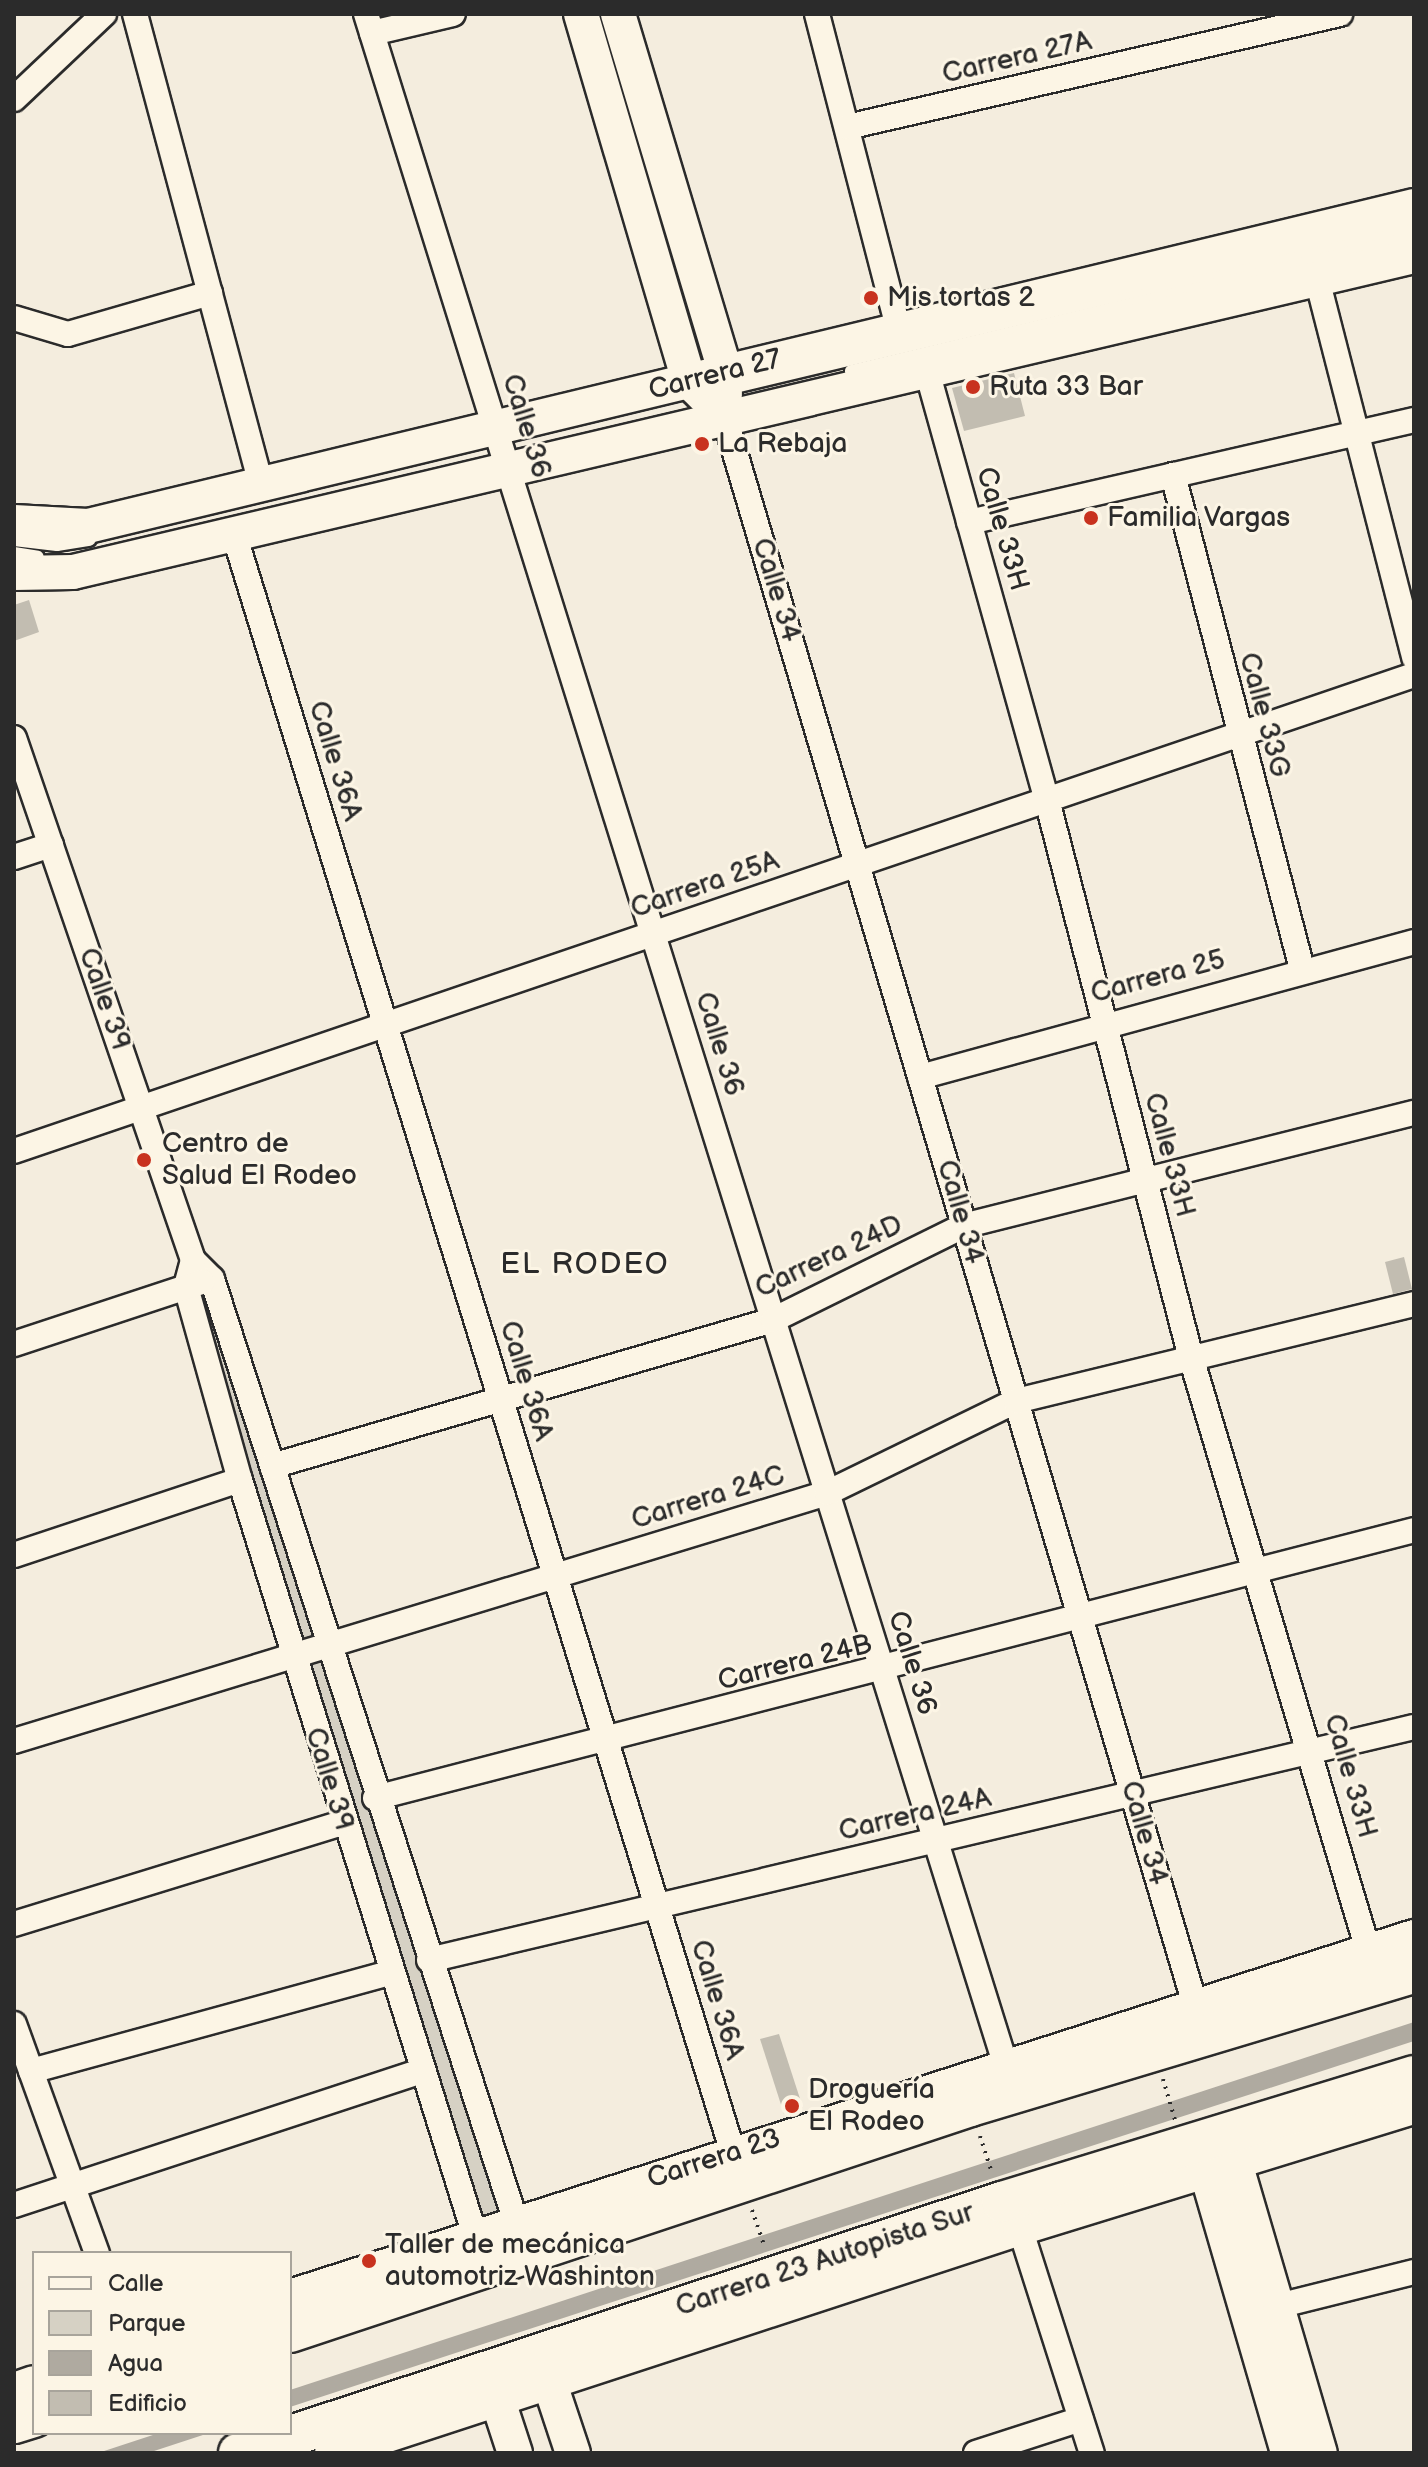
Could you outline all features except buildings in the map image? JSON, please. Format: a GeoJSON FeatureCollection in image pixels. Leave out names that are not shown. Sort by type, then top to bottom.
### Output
{"type":"FeatureCollection","features":[{"type":"Feature","properties":{"kind":"main road"},"geometry":{"type":"LineString","coordinates":[[292,2331],[480,2251],[1010,2078],[1414,1973]]}},
{"type":"Feature","properties":{"kind":"main road","name":"Carrera 23 Autopista Sur"},"geometry":{"type":"LineString","coordinates":[[239,2453],[1222,2154],[1414,2076]]}},
{"type":"Feature","properties":{"kind":"street"},"geometry":{"type":"LineString","coordinates":[[14,99],[104,14]]}},
{"type":"Feature","properties":{"kind":"street"},"geometry":{"type":"LineString","coordinates":[[135,14],[261,484]]}},
{"type":"Feature","properties":{"kind":"street"},"geometry":{"type":"LineString","coordinates":[[369,23],[453,14]]}},
{"type":"Feature","properties":{"kind":"street","name":"Calle 34"},"geometry":{"type":"LineString","coordinates":[[581,14],[711,395],[858,865],[1195,2005]]}},
{"type":"Feature","properties":{"kind":"street","name":"Calle 34"},"geometry":{"type":"LineString","coordinates":[[618,14],[711,395]]}},
{"type":"Feature","properties":{"kind":"street"},"geometry":{"type":"LineString","coordinates":[[817,14],[899,330]]}},
{"type":"Feature","properties":{"kind":"street","name":"Carrera 27A"},"geometry":{"type":"LineString","coordinates":[[847,127],[1340,14]]}},
{"type":"Feature","properties":{"kind":"street","name":"Calle 36"},"geometry":{"type":"LineString","coordinates":[[369,23],[1010,2078]]}},
{"type":"Feature","properties":{"kind":"street","name":"Carrera 27"},"geometry":{"type":"LineString","coordinates":[[14,573],[55,575],[234,534],[502,448],[711,395],[899,330],[1414,206]]}},
{"type":"Feature","properties":{"kind":"street","name":"Carrera 27"},"geometry":{"type":"LineString","coordinates":[[14,522],[88,526],[261,484],[502,448],[711,395],[927,371],[1414,256]]}},
{"type":"Feature","properties":{"kind":"street"},"geometry":{"type":"LineString","coordinates":[[1317,279],[1414,658]]}},
{"type":"Feature","properties":{"kind":"street"},"geometry":{"type":"LineString","coordinates":[[14,318],[68,334],[210,293]]}},
{"type":"Feature","properties":{"kind":"street","name":"Calle 33H"},"geometry":{"type":"LineString","coordinates":[[927,371],[1047,800],[1100,1023],[1145,1177],[1190,1354],[1313,1751],[1368,1950]]}},
{"type":"Feature","properties":{"kind":"street"},"geometry":{"type":"LineString","coordinates":[[969,522],[1414,420]]}},
{"type":"Feature","properties":{"kind":"street","name":"Calle 33G"},"geometry":{"type":"LineString","coordinates":[[1173,475],[1237,735],[1302,969]]}},
{"type":"Feature","properties":{"kind":"street","name":"Calle 36A"},"geometry":{"type":"LineString","coordinates":[[234,534],[733,2153]]}},
{"type":"Feature","properties":{"kind":"street","name":"Carrera 25A"},"geometry":{"type":"LineString","coordinates":[[14,1151],[1414,675]]}},
{"type":"Feature","properties":{"kind":"street","name":"Calle 39"},"geometry":{"type":"LineString","coordinates":[[14,738],[193,1260],[212,1279],[375,1798],[521,2238]]}},
{"type":"Feature","properties":{"kind":"street"},"geometry":{"type":"LineString","coordinates":[[14,857],[51,845]]}},
{"type":"Feature","properties":{"kind":"street","name":"Carrera 25"},"geometry":{"type":"LineString","coordinates":[[920,1077],[1100,1023],[1414,942]]}},
{"type":"Feature","properties":{"kind":"street","name":"Carrera 24D"},"geometry":{"type":"LineString","coordinates":[[272,1466],[773,1320],[963,1226],[1145,1177],[1414,1113]]}},
{"type":"Feature","properties":{"kind":"street"},"geometry":{"type":"LineString","coordinates":[[186,1287],[193,1260]]}},
{"type":"Feature","properties":{"kind":"street"},"geometry":{"type":"LineString","coordinates":[[14,1344],[212,1279]]}},
{"type":"Feature","properties":{"kind":"street","name":"Calle 39"},"geometry":{"type":"LineString","coordinates":[[186,1287],[292,1656],[480,2251]]}},
{"type":"Feature","properties":{"kind":"street","name":"Carrera 24C"},"geometry":{"type":"LineString","coordinates":[[14,1741],[827,1493],[1016,1401],[1190,1354],[1414,1304]]}},
{"type":"Feature","properties":{"kind":"street"},"geometry":{"type":"LineString","coordinates":[[14,1555],[240,1480]]}},
{"type":"Feature","properties":{"kind":"street","name":"Carrera 24B"},"geometry":{"type":"LineString","coordinates":[[375,1798],[883,1672],[1255,1568],[1414,1530]]}},
{"type":"Feature","properties":{"kind":"street","name":"Carrera 24A"},"geometry":{"type":"LineString","coordinates":[[429,1960],[936,1840],[1134,1798],[1414,1727]]}},
{"type":"Feature","properties":{"kind":"street"},"geometry":{"type":"LineString","coordinates":[[14,1924],[343,1823]]}},
{"type":"Feature","properties":{"kind":"street","name":"Carrera 23"},"geometry":{"type":"LineString","coordinates":[[521,2238],[733,2153],[1010,2078],[1195,2005],[1414,1937]]}},
{"type":"Feature","properties":{"kind":"street"},"geometry":{"type":"LineString","coordinates":[[31,2071],[390,1973]]}},
{"type":"Feature","properties":{"kind":"street"},"geometry":{"type":"LineString","coordinates":[[15,2029],[96,2251]]}},
{"type":"Feature","properties":{"kind":"street"},"geometry":{"type":"LineString","coordinates":[[14,2205],[422,2071]]}},
{"type":"Feature","properties":{"kind":"street"},"geometry":{"type":"LineString","coordinates":[[332,2453],[1020,2228],[1222,2154],[1414,2107]]}},
{"type":"Feature","properties":{"kind":"street"},"geometry":{"type":"LineString","coordinates":[[1222,2154],[1278,2306],[1320,2453]]}},
{"type":"Feature","properties":{"kind":"street"},"geometry":{"type":"LineString","coordinates":[[1222,2154],[1288,2453]]}},
{"type":"Feature","properties":{"kind":"street"},"geometry":{"type":"LineString","coordinates":[[1020,2228],[1092,2453]]}},
{"type":"Feature","properties":{"kind":"street"},"geometry":{"type":"LineString","coordinates":[[292,2297],[480,2251]]}},
{"type":"Feature","properties":{"kind":"street"},"geometry":{"type":"LineString","coordinates":[[1278,2306],[1414,2272]]}},
{"type":"Feature","properties":{"kind":"street"},"geometry":{"type":"LineString","coordinates":[[549,2381],[573,2453]]}},
{"type":"Feature","properties":{"kind":"street"},"geometry":{"type":"LineString","coordinates":[[497,2398],[515,2453]]}},
{"type":"Feature","properties":{"kind":"street"},"geometry":{"type":"LineString","coordinates":[[976,2453],[1081,2419]]}},
{"type":"Feature","properties":{"kind":"lane"},"geometry":{"type":"LineString","coordinates":[[711,395],[1414,225]]}},
{"type":"Feature","properties":{"kind":"lane"},"geometry":{"type":"LineString","coordinates":[[711,395],[1414,236]]}},
{"type":"Feature","properties":{"kind":"lane"},"geometry":{"type":"LineString","coordinates":[[14,553],[59,558],[96,553],[502,448],[605,418]]}},
{"type":"Feature","properties":{"kind":"lane"},"geometry":{"type":"LineString","coordinates":[[14,540],[57,545],[108,537],[502,448]]}},
{"type":"Feature","properties":{"kind":"path"},"geometry":{"type":"LineString","coordinates":[[1161,2074],[1179,2134]]}},
{"type":"Feature","properties":{"kind":"path"},"geometry":{"type":"LineString","coordinates":[[984,2148],[996,2183]]}},
{"type":"Feature","properties":{"kind":"path"},"geometry":{"type":"LineString","coordinates":[[758,2228],[768,2256]]}},
{"type":"Feature","properties":{"kind":"green space"},"geometry":{"type":"Polygon","coordinates":[[[212,1279],[515,2223],[474,2235],[186,1287],[212,1279]]]}},
{"type":"Feature","properties":{"kind":"water"},"geometry":{"type":"Polygon","coordinates":[[[1414,2022],[1414,2041],[292,2406],[292,2389],[1414,2022]]]}},
{"type":"Feature","properties":{"kind":"water"},"geometry":{"type":"Polygon","coordinates":[[[153,2435],[203,2435],[148,2453],[98,2453],[153,2435]]]}},
{"type":"Feature","properties":{"kind":"place","name":"Mis tortas 2"},"geometry":{"type":"Point","coordinates":[871,298]}},
{"type":"Feature","properties":{"kind":"place","name":"Ruta 33 Bar"},"geometry":{"type":"Point","coordinates":[973,387]}},
{"type":"Feature","properties":{"kind":"place","name":"La Rebaja"},"geometry":{"type":"Point","coordinates":[702,444]}},
{"type":"Feature","properties":{"kind":"place","name":"Familia Vargas"},"geometry":{"type":"Point","coordinates":[1091,518]}},
{"type":"Feature","properties":{"kind":"place","name":"Centro de Salud El Rodeo"},"geometry":{"type":"Point","coordinates":[144,1160]}},
{"type":"Feature","properties":{"kind":"place","name":"Droguería El Rodeo"},"geometry":{"type":"Point","coordinates":[792,2106]}},
{"type":"Feature","properties":{"kind":"place","name":"Taller de mecánica automotriz Washinton"},"geometry":{"type":"Point","coordinates":[369,2261]}},
{"type":"Feature","properties":{"kind":"district","name":"EL RODEO"},"geometry":{"type":"Point","coordinates":[585,1264]}}]}
